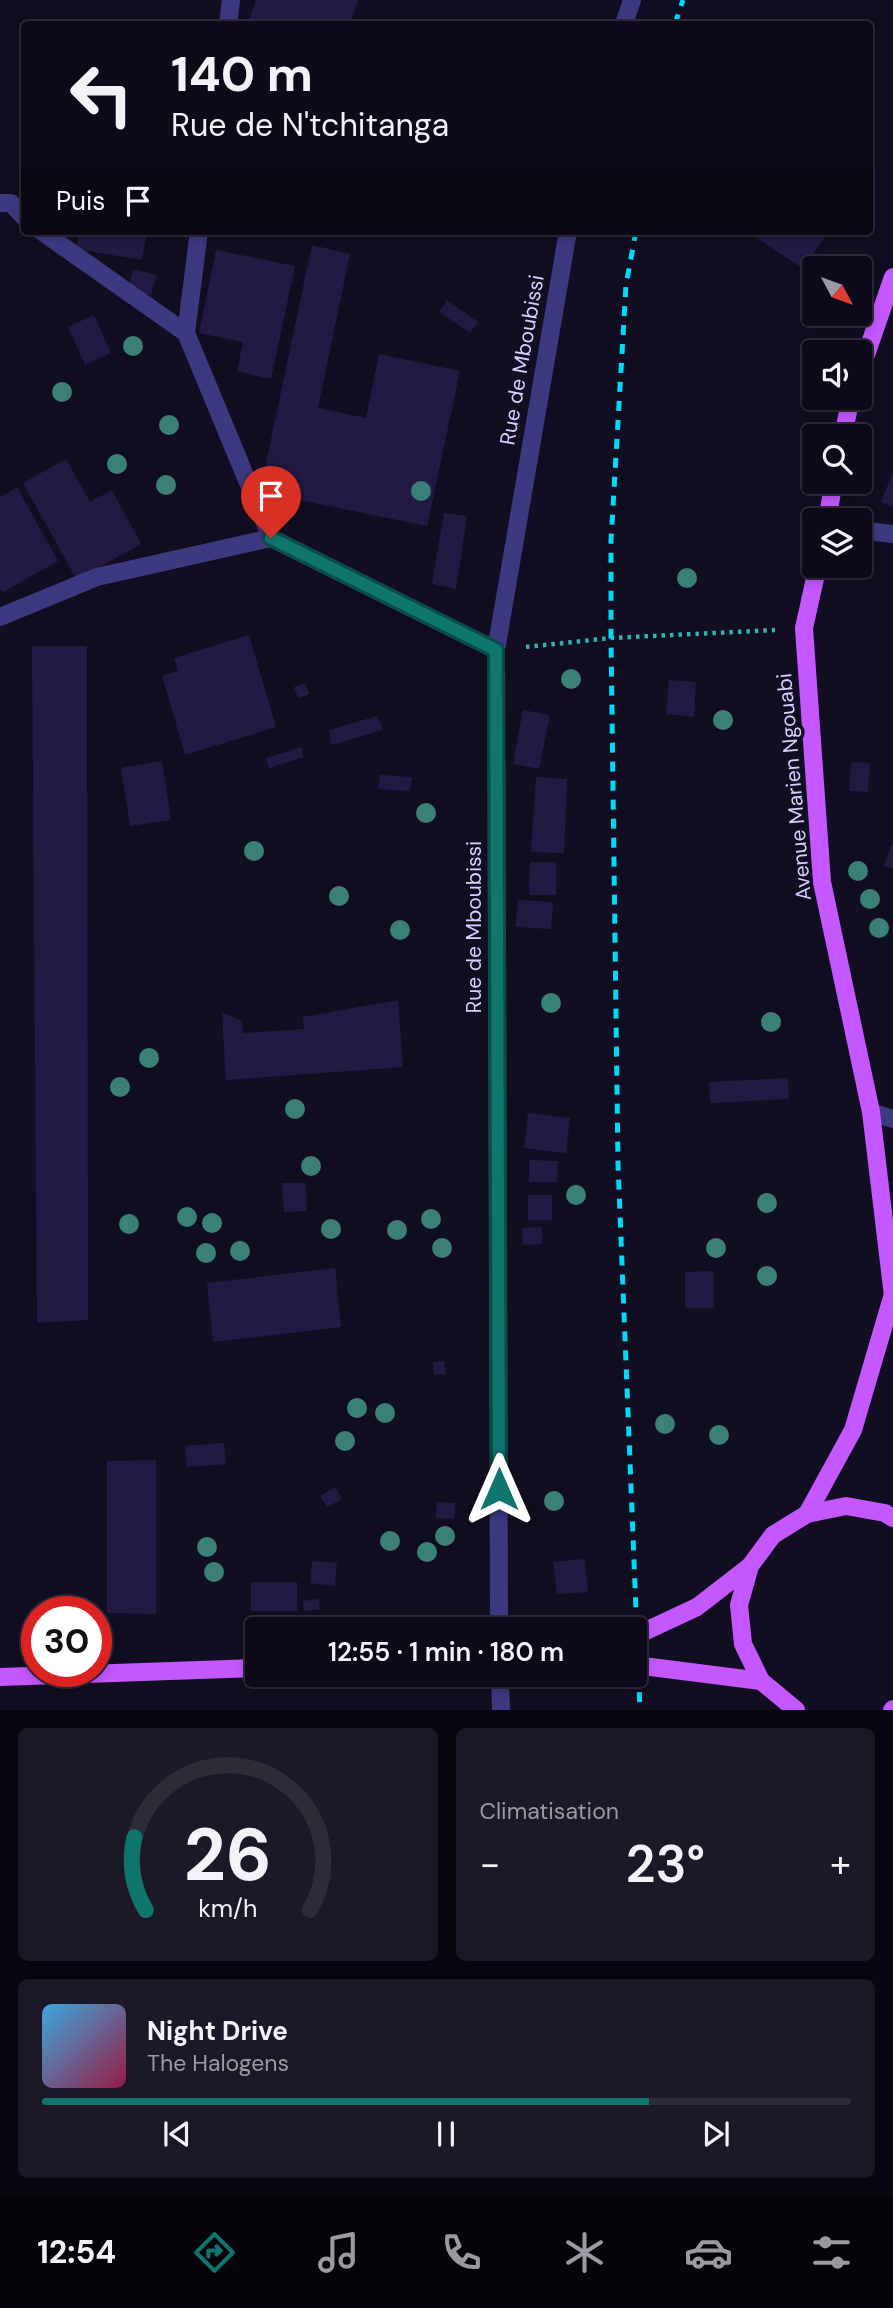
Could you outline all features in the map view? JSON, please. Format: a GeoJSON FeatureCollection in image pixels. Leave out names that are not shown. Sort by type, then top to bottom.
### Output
{"type":"FeatureCollection","features":[{"type":"Feature","properties":{"kind":"main road"},"geometry":{"type":"LineString","coordinates":[[871,340],[893,277]]}},
{"type":"Feature","properties":{"kind":"main road","name":"Avenue Marien Ngouabi"},"geometry":{"type":"LineString","coordinates":[[807,1514],[853,1430],[893,1295],[871,1112],[822,882],[804,628],[815,578]]}},
{"type":"Feature","properties":{"kind":"main road"},"geometry":{"type":"LineString","coordinates":[[647,1630],[697,1607],[750,1566],[774,1535],[807,1514],[846,1506],[885,1513],[893,1518]]}},
{"type":"Feature","properties":{"kind":"main road"},"geometry":{"type":"LineString","coordinates":[[750,1566],[739,1605],[743,1644],[761,1681],[796,1710]]}},
{"type":"Feature","properties":{"kind":"main road"},"geometry":{"type":"LineString","coordinates":[[647,1667],[761,1681]]}},
{"type":"Feature","properties":{"kind":"main road"},"geometry":{"type":"LineString","coordinates":[[0,1677],[245,1668]]}},
{"type":"Feature","properties":{"kind":"street"},"geometry":{"type":"LineString","coordinates":[[228,21],[231,0]]}},
{"type":"Feature","properties":{"kind":"street"},"geometry":{"type":"LineString","coordinates":[[625,21],[632,0]]}},
{"type":"Feature","properties":{"kind":"street"},"geometry":{"type":"LineString","coordinates":[[0,203],[10,203],[21,214]]}},
{"type":"Feature","properties":{"kind":"street"},"geometry":{"type":"LineString","coordinates":[[47,235],[186,333]]}},
{"type":"Feature","properties":{"kind":"street"},"geometry":{"type":"LineString","coordinates":[[198,235],[186,333],[271,538]]}},
{"type":"Feature","properties":{"kind":"street","name":"Rue de Mboubissi"},"geometry":{"type":"LineString","coordinates":[[499,1617],[496,650],[567,235]]}},
{"type":"Feature","properties":{"kind":"street"},"geometry":{"type":"LineString","coordinates":[[872,532],[893,534]]}},
{"type":"Feature","properties":{"kind":"street"},"geometry":{"type":"LineString","coordinates":[[0,617],[97,577],[271,538],[496,650]]}},
{"type":"Feature","properties":{"kind":"street"},"geometry":{"type":"LineString","coordinates":[[871,1112],[893,1119]]}},
{"type":"Feature","properties":{"kind":"street"},"geometry":{"type":"LineString","coordinates":[[500,1687],[501,1710]]}},
{"type":"Feature","properties":{"kind":"path"},"geometry":{"type":"LineString","coordinates":[[496,650],[611,638],[804,628]]}},
{"type":"Feature","properties":{"kind":"building"},"geometry":{"type":"Polygon","coordinates":[[[256,0],[358,0],[351,21],[249,21],[256,0]]]}},
{"type":"Feature","properties":{"kind":"building"},"geometry":{"type":"Polygon","coordinates":[[[78,235],[146,235],[142,260],[76,249],[78,235]]]}},
{"type":"Feature","properties":{"kind":"building"},"geometry":{"type":"Polygon","coordinates":[[[753,235],[826,235],[812,256],[802,256],[802,268],[753,235]]]}},
{"type":"Feature","properties":{"kind":"building"},"geometry":{"type":"Polygon","coordinates":[[[312,245],[350,254],[318,408],[366,418],[379,354],[460,371],[427,526],[260,492],[312,245]]]}},
{"type":"Feature","properties":{"kind":"building"},"geometry":{"type":"Polygon","coordinates":[[[216,250],[295,266],[271,379],[237,371],[243,342],[199,333],[216,250]]]}},
{"type":"Feature","properties":{"kind":"building"},"geometry":{"type":"Polygon","coordinates":[[[133,269],[157,275],[151,295],[128,290],[133,269]]]}},
{"type":"Feature","properties":{"kind":"building"},"geometry":{"type":"Polygon","coordinates":[[[447,300],[478,322],[470,333],[439,312],[447,300]]]}},
{"type":"Feature","properties":{"kind":"building"},"geometry":{"type":"Polygon","coordinates":[[[94,315],[111,353],[85,365],[68,327],[94,315]]]}},
{"type":"Feature","properties":{"kind":"building"},"geometry":{"type":"Polygon","coordinates":[[[66,459],[90,502],[112,490],[141,544],[77,580],[23,483],[66,459]]]}},
{"type":"Feature","properties":{"kind":"building"},"geometry":{"type":"Polygon","coordinates":[[[893,472],[893,507],[881,502],[893,472]]]}},
{"type":"Feature","properties":{"kind":"building"},"geometry":{"type":"Polygon","coordinates":[[[17,487],[58,561],[3,592],[0,588],[0,497],[17,487]]]}},
{"type":"Feature","properties":{"kind":"building"},"geometry":{"type":"Polygon","coordinates":[[[444,513],[467,516],[456,589],[432,584],[444,513]]]}},
{"type":"Feature","properties":{"kind":"building"},"geometry":{"type":"Polygon","coordinates":[[[249,635],[276,727],[185,755],[162,675],[178,671],[174,658],[249,635]]]}},
{"type":"Feature","properties":{"kind":"building"},"geometry":{"type":"Polygon","coordinates":[[[32,646],[87,646],[88,1320],[37,1323],[32,646]]]}},
{"type":"Feature","properties":{"kind":"building"},"geometry":{"type":"Polygon","coordinates":[[[669,680],[696,682],[694,717],[666,714],[669,680]]]}},
{"type":"Feature","properties":{"kind":"building"},"geometry":{"type":"Polygon","coordinates":[[[305,683],[309,694],[298,698],[294,687],[305,683]]]}},
{"type":"Feature","properties":{"kind":"building"},"geometry":{"type":"Polygon","coordinates":[[[523,710],[550,715],[539,769],[513,764],[523,710]]]}},
{"type":"Feature","properties":{"kind":"building"},"geometry":{"type":"Polygon","coordinates":[[[377,716],[383,730],[331,745],[329,730],[377,716]]]}},
{"type":"Feature","properties":{"kind":"building"},"geometry":{"type":"Polygon","coordinates":[[[301,747],[304,757],[269,768],[266,758],[301,747]]]}},
{"type":"Feature","properties":{"kind":"building"},"geometry":{"type":"Polygon","coordinates":[[[162,761],[171,820],[130,826],[121,768],[162,761]]]}},
{"type":"Feature","properties":{"kind":"building"},"geometry":{"type":"Polygon","coordinates":[[[851,762],[870,763],[868,792],[849,791],[851,762]]]}},
{"type":"Feature","properties":{"kind":"building"},"geometry":{"type":"Polygon","coordinates":[[[380,775],[412,777],[410,791],[378,789],[380,775]]]}},
{"type":"Feature","properties":{"kind":"building"},"geometry":{"type":"Polygon","coordinates":[[[536,777],[567,779],[564,853],[531,852],[536,777]]]}},
{"type":"Feature","properties":{"kind":"building"},"geometry":{"type":"Polygon","coordinates":[[[893,840],[893,869],[884,866],[893,840]]]}},
{"type":"Feature","properties":{"kind":"building"},"geometry":{"type":"Polygon","coordinates":[[[530,862],[556,862],[556,895],[529,895],[530,862]]]}},
{"type":"Feature","properties":{"kind":"building"},"geometry":{"type":"Polygon","coordinates":[[[518,900],[553,902],[551,929],[516,927],[518,900]]]}},
{"type":"Feature","properties":{"kind":"building"},"geometry":{"type":"Polygon","coordinates":[[[398,1000],[403,1067],[226,1080],[222,1012],[242,1021],[243,1033],[304,1029],[303,1017],[398,1000]]]}},
{"type":"Feature","properties":{"kind":"building"},"geometry":{"type":"Polygon","coordinates":[[[788,1078],[789,1099],[710,1103],[709,1082],[788,1078]]]}},
{"type":"Feature","properties":{"kind":"building"},"geometry":{"type":"Polygon","coordinates":[[[528,1113],[570,1118],[566,1153],[524,1148],[528,1113]]]}},
{"type":"Feature","properties":{"kind":"building"},"geometry":{"type":"Polygon","coordinates":[[[529,1160],[558,1161],[557,1182],[529,1182],[529,1160]]]}},
{"type":"Feature","properties":{"kind":"building"},"geometry":{"type":"Polygon","coordinates":[[[282,1183],[306,1183],[307,1211],[284,1212],[282,1183]]]}},
{"type":"Feature","properties":{"kind":"building"},"geometry":{"type":"Polygon","coordinates":[[[528,1195],[552,1195],[552,1220],[528,1220],[528,1195]]]}},
{"type":"Feature","properties":{"kind":"building"},"geometry":{"type":"Polygon","coordinates":[[[542,1227],[542,1244],[523,1245],[522,1228],[542,1227]]]}},
{"type":"Feature","properties":{"kind":"building"},"geometry":{"type":"Polygon","coordinates":[[[335,1268],[341,1327],[213,1342],[207,1283],[335,1268]]]}},
{"type":"Feature","properties":{"kind":"building"},"geometry":{"type":"Polygon","coordinates":[[[714,1271],[714,1308],[685,1308],[685,1272],[714,1271]]]}},
{"type":"Feature","properties":{"kind":"building"},"geometry":{"type":"Polygon","coordinates":[[[444,1361],[446,1374],[434,1375],[433,1362],[444,1361]]]}},
{"type":"Feature","properties":{"kind":"building"},"geometry":{"type":"Polygon","coordinates":[[[224,1443],[226,1464],[187,1467],[185,1446],[224,1443]]]}},
{"type":"Feature","properties":{"kind":"building"},"geometry":{"type":"Polygon","coordinates":[[[156,1460],[156,1614],[112,1613],[112,1596],[107,1596],[107,1461],[156,1460]]]}},
{"type":"Feature","properties":{"kind":"building"},"geometry":{"type":"Polygon","coordinates":[[[335,1487],[342,1499],[327,1507],[320,1496],[335,1487]]]}},
{"type":"Feature","properties":{"kind":"building"},"geometry":{"type":"Polygon","coordinates":[[[437,1502],[455,1503],[454,1519],[436,1518],[437,1502]]]}},
{"type":"Feature","properties":{"kind":"building"},"geometry":{"type":"Polygon","coordinates":[[[585,1559],[588,1592],[557,1594],[553,1562],[585,1559]]]}},
{"type":"Feature","properties":{"kind":"building"},"geometry":{"type":"Polygon","coordinates":[[[312,1561],[337,1563],[335,1586],[310,1583],[312,1561]]]}},
{"type":"Feature","properties":{"kind":"building"},"geometry":{"type":"Polygon","coordinates":[[[251,1582],[297,1582],[297,1611],[251,1611],[251,1582]]]}},
{"type":"Feature","properties":{"kind":"building"},"geometry":{"type":"Polygon","coordinates":[[[319,1599],[320,1609],[304,1611],[303,1601],[319,1599]]]}},
{"type":"Feature","properties":{"kind":"railway"},"geometry":{"type":"LineString","coordinates":[[676,21],[683,0]]}},
{"type":"Feature","properties":{"kind":"railway"},"geometry":{"type":"LineString","coordinates":[[635,235],[626,285],[611,541],[611,638],[618,1164],[640,1710]]}},
{"type":"Feature","properties":{"kind":"route"},"geometry":{"type":"LineString","coordinates":[[271,538],[496,650],[499,1489]]}}]}
